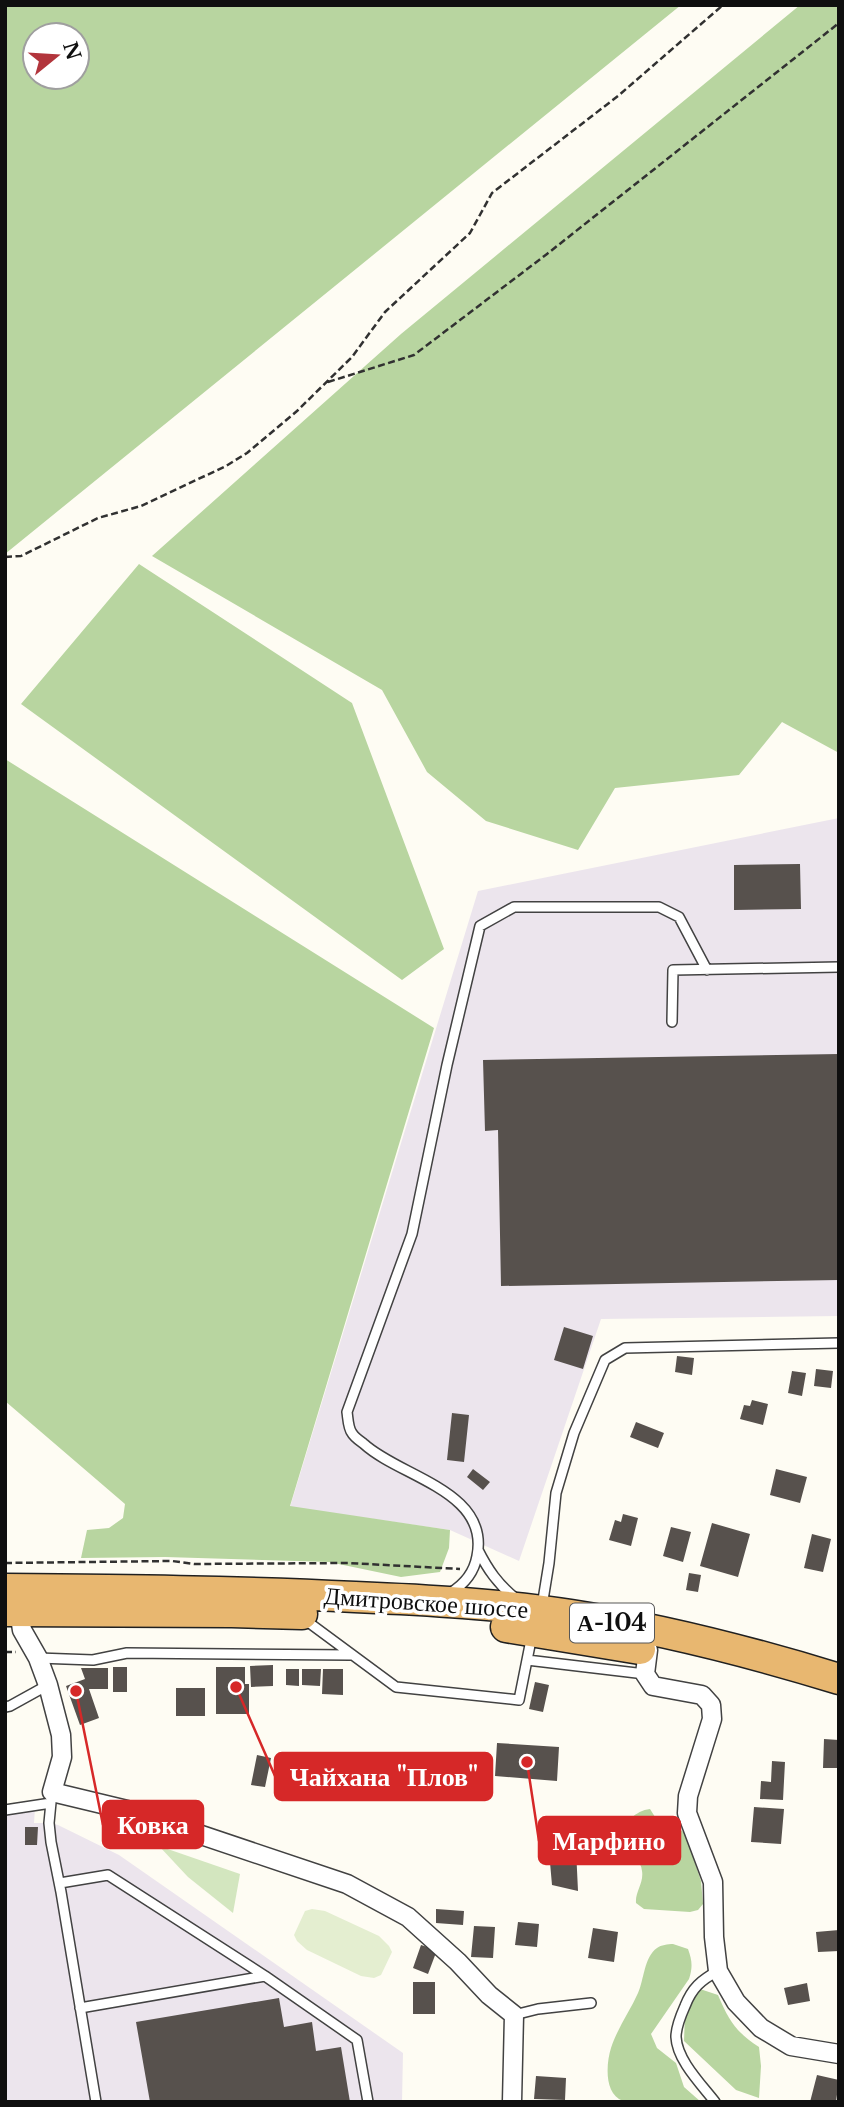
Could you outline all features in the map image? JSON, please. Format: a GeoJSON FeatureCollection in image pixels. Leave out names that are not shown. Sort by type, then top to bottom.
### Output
{"type":"FeatureCollection","features":[{"type":"Feature","properties":{"kind":"highway","name":"Дмитровское шоссе"},"geometry":{"type":"LineString","coordinates":[[10,1604],[235,1591],[432,1601],[537,1618],[646,1662],[695,1660],[839,1698]]}},
{"type":"Feature","properties":{"kind":"highway","name":"Дмитровское шоссе"},"geometry":{"type":"LineString","coordinates":[[10,1604],[472,1623],[572,1615],[687,1637],[839,1679]]}},
{"type":"Feature","properties":{"kind":"street"},"geometry":{"type":"LineString","coordinates":[[10,1604],[38,1658],[61,1735],[62,1757],[51,1798],[127,1810],[347,1884],[408,1917],[458,1962],[489,1996],[514,2015],[512,2102]]}},
{"type":"Feature","properties":{"kind":"street"},"geometry":{"type":"LineString","coordinates":[[646,1662],[653,1686],[702,1695],[711,1705],[712,1719],[688,1796],[687,1813],[713,1882],[718,1971],[736,2003],[761,2028],[791,2046],[839,2054]]}},
{"type":"Feature","properties":{"kind":"lane"},"geometry":{"type":"LineString","coordinates":[[432,1601],[453,1592],[475,1570],[478,1550],[477,1533],[472,1518],[464,1506],[436,1486],[373,1452],[351,1432],[347,1412],[412,1234],[447,1065],[480,926],[514,907],[659,907],[679,917],[707,970]]}},
{"type":"Feature","properties":{"kind":"lane"},"geometry":{"type":"LineString","coordinates":[[672,1022],[673,970],[839,967]]}},
{"type":"Feature","properties":{"kind":"lane"},"geometry":{"type":"LineString","coordinates":[[297,1614],[396,1687],[519,1700],[549,1563],[556,1493],[574,1433],[605,1360],[625,1348],[839,1343]]}},
{"type":"Feature","properties":{"kind":"lane"},"geometry":{"type":"LineString","coordinates":[[478,1550],[487,1570],[500,1585],[537,1618]]}},
{"type":"Feature","properties":{"kind":"lane"},"geometry":{"type":"LineString","coordinates":[[38,1658],[93,1660],[127,1653],[352,1655]]}},
{"type":"Feature","properties":{"kind":"lane"},"geometry":{"type":"LineString","coordinates":[[527,1660],[646,1662]]}},
{"type":"Feature","properties":{"kind":"lane"},"geometry":{"type":"LineString","coordinates":[[5,1707],[48,1685]]}},
{"type":"Feature","properties":{"kind":"lane"},"geometry":{"type":"LineString","coordinates":[[5,1810],[51,1798],[51,1842],[96,2102]]}},
{"type":"Feature","properties":{"kind":"lane"},"geometry":{"type":"LineString","coordinates":[[60,1883],[108,1875],[265,1976],[357,2040],[368,2102]]}},
{"type":"Feature","properties":{"kind":"lane"},"geometry":{"type":"LineString","coordinates":[[715,2102],[683,2058],[676,2038],[690,1994],[702,1980],[718,1971]]}},
{"type":"Feature","properties":{"kind":"lane"},"geometry":{"type":"LineString","coordinates":[[80,2008],[265,1976]]}},
{"type":"Feature","properties":{"kind":"lane"},"geometry":{"type":"LineString","coordinates":[[514,2015],[538,2009],[591,2003]]}},
{"type":"Feature","properties":{"kind":"path"},"geometry":{"type":"LineString","coordinates":[[5,558],[21,556],[98,518],[141,506],[226,466],[247,453],[297,411],[352,356],[385,312],[470,233],[492,193],[618,96],[723,5]]}},
{"type":"Feature","properties":{"kind":"path"},"geometry":{"type":"LineString","coordinates":[[325,383],[414,355],[547,254],[839,23]]}},
{"type":"Feature","properties":{"kind":"path"},"geometry":{"type":"LineString","coordinates":[[5,1563],[348,1563],[475,1570]]}},
{"type":"Feature","properties":{"kind":"shaded area"},"geometry":{"type":"Polygon","coordinates":[[[839,818],[839,1316],[601,1319],[519,1561],[450,1530],[290,1507],[478,891],[839,818]]]}},
{"type":"Feature","properties":{"kind":"shaded area"},"geometry":{"type":"Polygon","coordinates":[[[35,1808],[34,1823],[58,1825],[119,1855],[403,2053],[402,2102],[5,2102],[5,1815],[35,1808]]]}},
{"type":"Feature","properties":{"kind":"green space"},"geometry":{"type":"Polygon","coordinates":[[[5,5],[681,5],[5,554],[5,5]]]}},
{"type":"Feature","properties":{"kind":"green space"},"geometry":{"type":"Polygon","coordinates":[[[800,5],[839,5],[839,753],[782,722],[739,775],[615,788],[578,850],[486,821],[427,772],[382,690],[152,556],[401,334],[800,5]]]}},
{"type":"Feature","properties":{"kind":"green space"},"geometry":{"type":"Polygon","coordinates":[[[139,564],[352,703],[444,949],[402,980],[21,704],[139,564]]]}},
{"type":"Feature","properties":{"kind":"green space"},"geometry":{"type":"Polygon","coordinates":[[[5,759],[434,1028],[290,1506],[450,1530],[449,1548],[440,1572],[401,1577],[329,1562],[165,1557],[81,1558],[87,1530],[109,1528],[123,1518],[125,1504],[5,1401],[5,759]]]}},
{"type":"Feature","properties":{"kind":"green space"},"geometry":{"type":"Polygon","coordinates":[[[650,1809],[662,1828],[679,1829],[685,1833],[701,1881],[703,1904],[698,1910],[690,1912],[644,1909],[636,1903],[642,1880],[641,1867],[627,1849],[624,1829],[631,1818],[650,1809]]]}},
{"type":"Feature","properties":{"kind":"green space"},"geometry":{"type":"Polygon","coordinates":[[[159,1846],[240,1874],[233,1913],[188,1877],[159,1846]]]}},
{"type":"Feature","properties":{"kind":"green space"},"geometry":{"type":"Polygon","coordinates":[[[305,1911],[325,1911],[379,1936],[392,1952],[381,1975],[374,1978],[361,1976],[307,1950],[297,1941],[294,1935],[305,1911]]]}},
{"type":"Feature","properties":{"kind":"green space"},"geometry":{"type":"Polygon","coordinates":[[[673,1944],[688,1949],[692,1964],[690,1975],[651,2034],[657,2048],[676,2063],[684,2087],[701,2102],[623,2101],[612,2092],[608,2078],[611,2048],[638,1993],[649,1957],[659,1947],[673,1944]]]}},
{"type":"Feature","properties":{"kind":"green space"},"geometry":{"type":"Polygon","coordinates":[[[697,1988],[718,1995],[734,2025],[759,2047],[759,2098],[736,2090],[684,2041],[685,2014],[697,1988]]]}},
{"type":"Feature","properties":{"kind":"building"},"geometry":{"type":"Polygon","coordinates":[[[800,864],[801,909],[734,910],[734,865],[800,864]]]}},
{"type":"Feature","properties":{"kind":"building"},"geometry":{"type":"Polygon","coordinates":[[[839,1054],[839,1280],[501,1286],[498,1130],[485,1131],[483,1060],[839,1054]]]}},
{"type":"Feature","properties":{"kind":"building"},"geometry":{"type":"Polygon","coordinates":[[[564,1327],[593,1336],[583,1369],[554,1360],[564,1327]]]}},
{"type":"Feature","properties":{"kind":"building"},"geometry":{"type":"Polygon","coordinates":[[[677,1356],[694,1358],[692,1375],[675,1372],[677,1356]]]}},
{"type":"Feature","properties":{"kind":"building"},"geometry":{"type":"Polygon","coordinates":[[[816,1369],[833,1371],[831,1388],[814,1386],[816,1369]]]}},
{"type":"Feature","properties":{"kind":"building"},"geometry":{"type":"Polygon","coordinates":[[[792,1371],[806,1373],[802,1396],[788,1393],[792,1371]]]}},
{"type":"Feature","properties":{"kind":"building"},"geometry":{"type":"Polygon","coordinates":[[[752,1400],[768,1404],[763,1425],[740,1419],[744,1405],[750,1406],[752,1400]]]}},
{"type":"Feature","properties":{"kind":"building"},"geometry":{"type":"Polygon","coordinates":[[[452,1413],[469,1415],[464,1462],[447,1460],[452,1413]]]}},
{"type":"Feature","properties":{"kind":"building"},"geometry":{"type":"Polygon","coordinates":[[[636,1422],[664,1433],[658,1448],[630,1437],[636,1422]]]}},
{"type":"Feature","properties":{"kind":"building"},"geometry":{"type":"Polygon","coordinates":[[[473,1469],[490,1482],[483,1490],[467,1477],[473,1469]]]}},
{"type":"Feature","properties":{"kind":"building"},"geometry":{"type":"Polygon","coordinates":[[[776,1469],[807,1477],[800,1503],[770,1495],[776,1469]]]}},
{"type":"Feature","properties":{"kind":"building"},"geometry":{"type":"Polygon","coordinates":[[[623,1514],[638,1518],[631,1546],[609,1540],[615,1520],[621,1522],[623,1514]]]}},
{"type":"Feature","properties":{"kind":"building"},"geometry":{"type":"Polygon","coordinates":[[[712,1523],[750,1534],[738,1577],[700,1566],[712,1523]]]}},
{"type":"Feature","properties":{"kind":"building"},"geometry":{"type":"Polygon","coordinates":[[[671,1527],[691,1532],[683,1562],[663,1556],[671,1527]]]}},
{"type":"Feature","properties":{"kind":"building"},"geometry":{"type":"Polygon","coordinates":[[[812,1534],[831,1539],[823,1572],[804,1568],[812,1534]]]}},
{"type":"Feature","properties":{"kind":"building"},"geometry":{"type":"Polygon","coordinates":[[[689,1573],[701,1575],[698,1592],[686,1590],[689,1573]]]}},
{"type":"Feature","properties":{"kind":"building"},"geometry":{"type":"Polygon","coordinates":[[[273,1665],[273,1686],[251,1687],[250,1666],[273,1665]]]}},
{"type":"Feature","properties":{"kind":"building"},"geometry":{"type":"Polygon","coordinates":[[[113,1667],[127,1667],[127,1692],[113,1692],[113,1667]]]}},
{"type":"Feature","properties":{"kind":"building"},"geometry":{"type":"Polygon","coordinates":[[[216,1667],[245,1667],[245,1684],[249,1684],[249,1714],[216,1714],[216,1667]]]}},
{"type":"Feature","properties":{"kind":"building"},"geometry":{"type":"Polygon","coordinates":[[[81,1668],[108,1668],[108,1689],[89,1689],[99,1718],[80,1725],[66,1686],[85,1679],[81,1668]]]}},
{"type":"Feature","properties":{"kind":"building"},"geometry":{"type":"Polygon","coordinates":[[[286,1669],[299,1669],[299,1686],[286,1685],[286,1669]]]}},
{"type":"Feature","properties":{"kind":"building"},"geometry":{"type":"Polygon","coordinates":[[[302,1669],[321,1669],[320,1686],[302,1685],[302,1669]]]}},
{"type":"Feature","properties":{"kind":"building"},"geometry":{"type":"Polygon","coordinates":[[[323,1669],[343,1669],[343,1695],[322,1694],[323,1669]]]}},
{"type":"Feature","properties":{"kind":"building"},"geometry":{"type":"Polygon","coordinates":[[[535,1682],[549,1685],[543,1712],[529,1709],[535,1682]]]}},
{"type":"Feature","properties":{"kind":"building"},"geometry":{"type":"Polygon","coordinates":[[[176,1688],[205,1688],[205,1716],[176,1716],[176,1688]]]}},
{"type":"Feature","properties":{"kind":"building"},"geometry":{"type":"Polygon","coordinates":[[[824,1739],[839,1740],[839,1768],[823,1768],[824,1739]]]}},
{"type":"Feature","properties":{"kind":"building"},"geometry":{"type":"Polygon","coordinates":[[[497,1743],[559,1747],[557,1781],[495,1776],[497,1743]]]}},
{"type":"Feature","properties":{"kind":"building"},"geometry":{"type":"Polygon","coordinates":[[[257,1755],[271,1758],[265,1787],[251,1785],[257,1755]]]}},
{"type":"Feature","properties":{"kind":"building"},"geometry":{"type":"Polygon","coordinates":[[[772,1761],[785,1762],[783,1800],[760,1799],[761,1781],[771,1782],[772,1761]]]}},
{"type":"Feature","properties":{"kind":"building"},"geometry":{"type":"Polygon","coordinates":[[[754,1807],[784,1809],[781,1844],[751,1842],[754,1807]]]}},
{"type":"Feature","properties":{"kind":"building"},"geometry":{"type":"Polygon","coordinates":[[[25,1827],[38,1827],[37,1845],[25,1845],[25,1827]]]}},
{"type":"Feature","properties":{"kind":"building"},"geometry":{"type":"Polygon","coordinates":[[[548,1840],[576,1849],[578,1891],[552,1885],[548,1840]]]}},
{"type":"Feature","properties":{"kind":"building"},"geometry":{"type":"Polygon","coordinates":[[[436,1909],[464,1911],[463,1925],[436,1923],[436,1909]]]}},
{"type":"Feature","properties":{"kind":"building"},"geometry":{"type":"Polygon","coordinates":[[[518,1922],[539,1924],[537,1947],[515,1945],[518,1922]]]}},
{"type":"Feature","properties":{"kind":"building"},"geometry":{"type":"Polygon","coordinates":[[[474,1926],[495,1927],[493,1958],[471,1957],[474,1926]]]}},
{"type":"Feature","properties":{"kind":"building"},"geometry":{"type":"Polygon","coordinates":[[[593,1928],[618,1932],[614,1962],[588,1958],[593,1928]]]}},
{"type":"Feature","properties":{"kind":"building"},"geometry":{"type":"Polygon","coordinates":[[[839,1930],[839,1951],[818,1952],[816,1932],[839,1930]]]}},
{"type":"Feature","properties":{"kind":"building"},"geometry":{"type":"Polygon","coordinates":[[[421,1945],[437,1950],[428,1974],[413,1968],[421,1945]]]}},
{"type":"Feature","properties":{"kind":"building"},"geometry":{"type":"Polygon","coordinates":[[[413,1982],[435,1982],[435,2014],[413,2014],[413,1982]]]}},
{"type":"Feature","properties":{"kind":"building"},"geometry":{"type":"Polygon","coordinates":[[[807,1983],[810,2001],[788,2005],[784,1988],[807,1983]]]}},
{"type":"Feature","properties":{"kind":"building"},"geometry":{"type":"Polygon","coordinates":[[[279,1998],[284,2027],[312,2022],[316,2051],[341,2047],[350,2102],[150,2102],[136,2022],[279,1998]]]}},
{"type":"Feature","properties":{"kind":"building"},"geometry":{"type":"Polygon","coordinates":[[[817,2075],[839,2080],[836,2102],[810,2102],[817,2075]]]}},
{"type":"Feature","properties":{"kind":"building"},"geometry":{"type":"Polygon","coordinates":[[[536,2076],[566,2078],[565,2100],[534,2099],[536,2076]]]}},
{"type":"Feature","properties":{"kind":"place","name":"Чайхана \"Плов\""},"geometry":{"type":"Point","coordinates":[236,1687]}},
{"type":"Feature","properties":{"kind":"place","name":"Ковка"},"geometry":{"type":"Point","coordinates":[76,1691]}},
{"type":"Feature","properties":{"kind":"place","name":"Марфино"},"geometry":{"type":"Point","coordinates":[527,1762]}}]}
